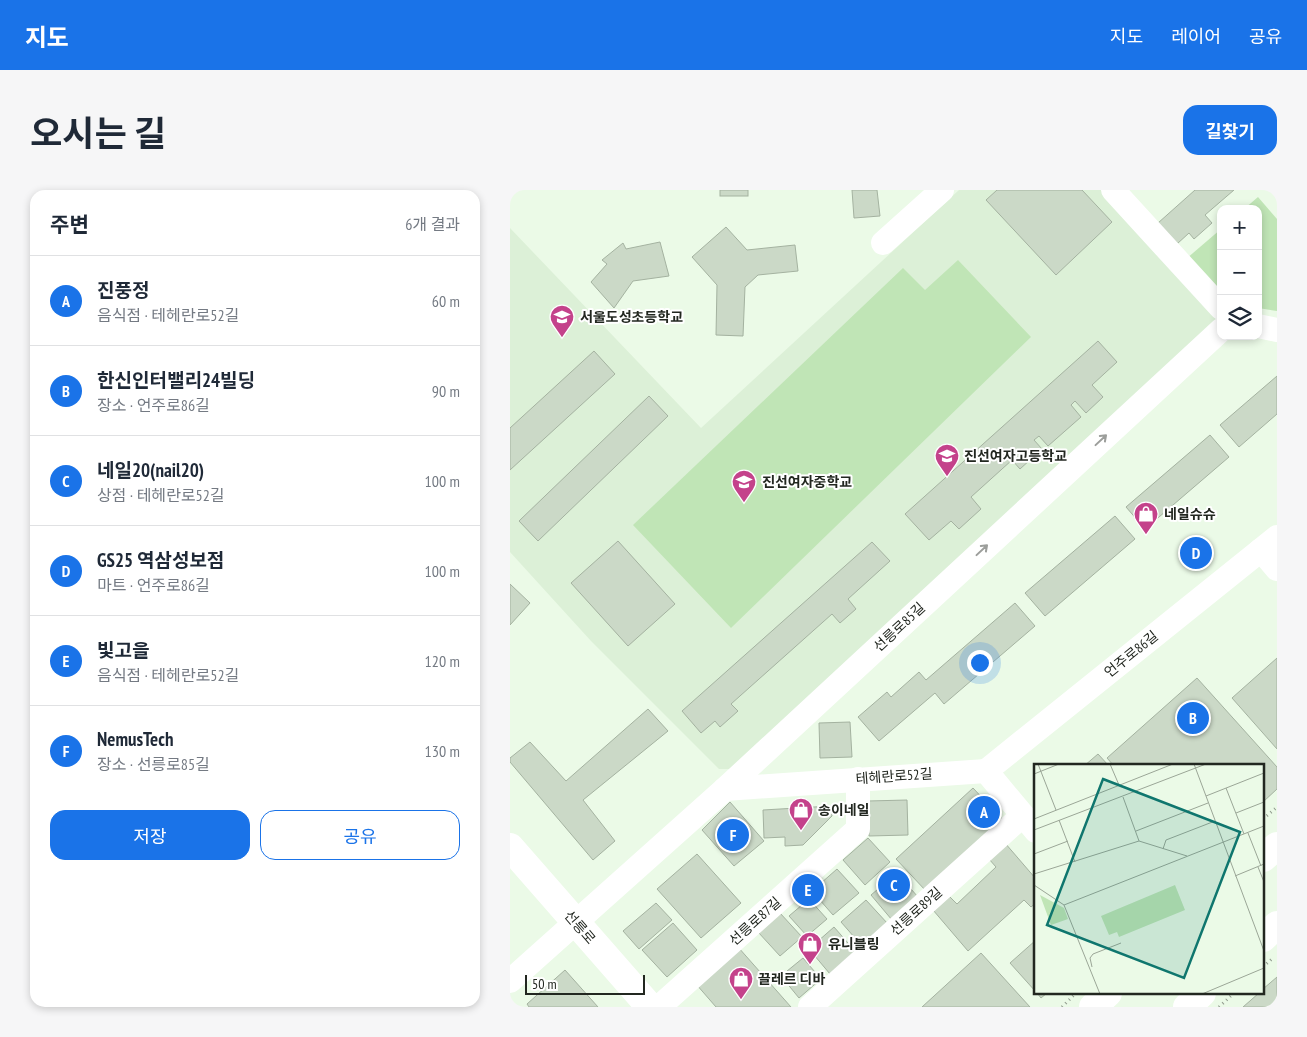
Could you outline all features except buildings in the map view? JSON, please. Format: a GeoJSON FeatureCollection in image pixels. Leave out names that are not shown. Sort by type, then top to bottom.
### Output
{"type":"FeatureCollection","features":[{"type":"Feature","properties":{"kind":"main road"},"geometry":{"type":"LineString","coordinates":[[1264,857],[1277,846]]}},
{"type":"Feature","properties":{"kind":"main road","name":"선릉로"},"geometry":{"type":"LineString","coordinates":[[510,847],[650,1007]]}},
{"type":"Feature","properties":{"kind":"main road"},"geometry":{"type":"LineString","coordinates":[[1264,937],[1277,925]]}},
{"type":"Feature","properties":{"kind":"main road"},"geometry":{"type":"LineString","coordinates":[[1093,1007],[1107,994]]}},
{"type":"Feature","properties":{"kind":"main road"},"geometry":{"type":"LineString","coordinates":[[1188,1007],[1201,994]]}},
{"type":"Feature","properties":{"kind":"street"},"geometry":{"type":"LineString","coordinates":[[883,243],[942,190]]}},
{"type":"Feature","properties":{"kind":"street"},"geometry":{"type":"LineString","coordinates":[[1113,190],[1217,304]]}},
{"type":"Feature","properties":{"kind":"street"},"geometry":{"type":"LineString","coordinates":[[1262,327],[1277,330]]}},
{"type":"Feature","properties":{"kind":"street","name":"선릉로85길"},"geometry":{"type":"LineString","coordinates":[[510,981],[725,789],[1217,334]]}},
{"type":"Feature","properties":{"kind":"street"},"geometry":{"type":"LineString","coordinates":[[1269,544],[1277,570]]}},
{"type":"Feature","properties":{"kind":"street","name":"언주로86길"},"geometry":{"type":"LineString","coordinates":[[986,771],[1269,544]]}},
{"type":"Feature","properties":{"kind":"street"},"geometry":{"type":"LineString","coordinates":[[986,771],[1029,823]]}},
{"type":"Feature","properties":{"kind":"street","name":"테헤란로52길"},"geometry":{"type":"LineString","coordinates":[[725,789],[986,771]]}},
{"type":"Feature","properties":{"kind":"street","name":"선릉로87길"},"geometry":{"type":"LineString","coordinates":[[659,1007],[858,829],[858,779]]}},
{"type":"Feature","properties":{"kind":"street","name":"선릉로89길"},"geometry":{"type":"LineString","coordinates":[[810,1007],[1029,823]]}},
{"type":"Feature","properties":{"kind":"path"},"geometry":{"type":"LineString","coordinates":[[1264,818],[1277,807]]}},
{"type":"Feature","properties":{"kind":"path"},"geometry":{"type":"LineString","coordinates":[[1264,966],[1277,954]]}},
{"type":"Feature","properties":{"kind":"path"},"geometry":{"type":"LineString","coordinates":[[1062,1007],[1075,994]]}},
{"type":"Feature","properties":{"kind":"path"},"geometry":{"type":"LineString","coordinates":[[1219,1007],[1233,994]]}},
{"type":"Feature","properties":{"kind":"shaded area"},"geometry":{"type":"Polygon","coordinates":[[[959,190],[1101,190],[1217,321],[1217,323],[731,769],[719,769],[591,641],[510,552],[510,228],[701,428],[959,190]]]}},
{"type":"Feature","properties":{"kind":"green space"},"geometry":{"type":"Polygon","coordinates":[[[1258,197],[1277,219],[1277,311],[1262,309],[1262,205],[1249,205],[1258,197]]]}},
{"type":"Feature","properties":{"kind":"green space"},"geometry":{"type":"Polygon","coordinates":[[[1217,232],[1217,293],[1186,259],[1217,232]]]}},
{"type":"Feature","properties":{"kind":"green space"},"geometry":{"type":"Polygon","coordinates":[[[958,260],[1031,337],[731,628],[633,525],[903,268],[925,290],[958,260]]]}},
{"type":"Feature","properties":{"kind":"place","name":"서울도성초등학교"},"geometry":{"type":"Point","coordinates":[562,338]}},
{"type":"Feature","properties":{"kind":"place","name":"진선여자고등학교"},"geometry":{"type":"Point","coordinates":[947,477]}},
{"type":"Feature","properties":{"kind":"place","name":"진선여자중학교"},"geometry":{"type":"Point","coordinates":[744,503]}},
{"type":"Feature","properties":{"kind":"place","name":"네일슈슈"},"geometry":{"type":"Point","coordinates":[1146,535]}},
{"type":"Feature","properties":{"kind":"place","name":"GS25 역삼성보점"},"geometry":{"type":"Point","coordinates":[1196,553]}},
{"type":"Feature","properties":{"kind":"place","name":"한신인터밸리24빌딩"},"geometry":{"type":"Point","coordinates":[1193,718]}},
{"type":"Feature","properties":{"kind":"place","name":"진풍정"},"geometry":{"type":"Point","coordinates":[984,812]}},
{"type":"Feature","properties":{"kind":"place","name":"송이네일"},"geometry":{"type":"Point","coordinates":[801,831]}},
{"type":"Feature","properties":{"kind":"place","name":"NemusTech"},"geometry":{"type":"Point","coordinates":[733,835]}},
{"type":"Feature","properties":{"kind":"place","name":"네일20(nail20)"},"geometry":{"type":"Point","coordinates":[894,885]}},
{"type":"Feature","properties":{"kind":"place","name":"빛고을"},"geometry":{"type":"Point","coordinates":[808,890]}},
{"type":"Feature","properties":{"kind":"place","name":"유니블링"},"geometry":{"type":"Point","coordinates":[810,965]}},
{"type":"Feature","properties":{"kind":"place","name":"끌레르 디바"},"geometry":{"type":"Point","coordinates":[741,1000]}}]}
